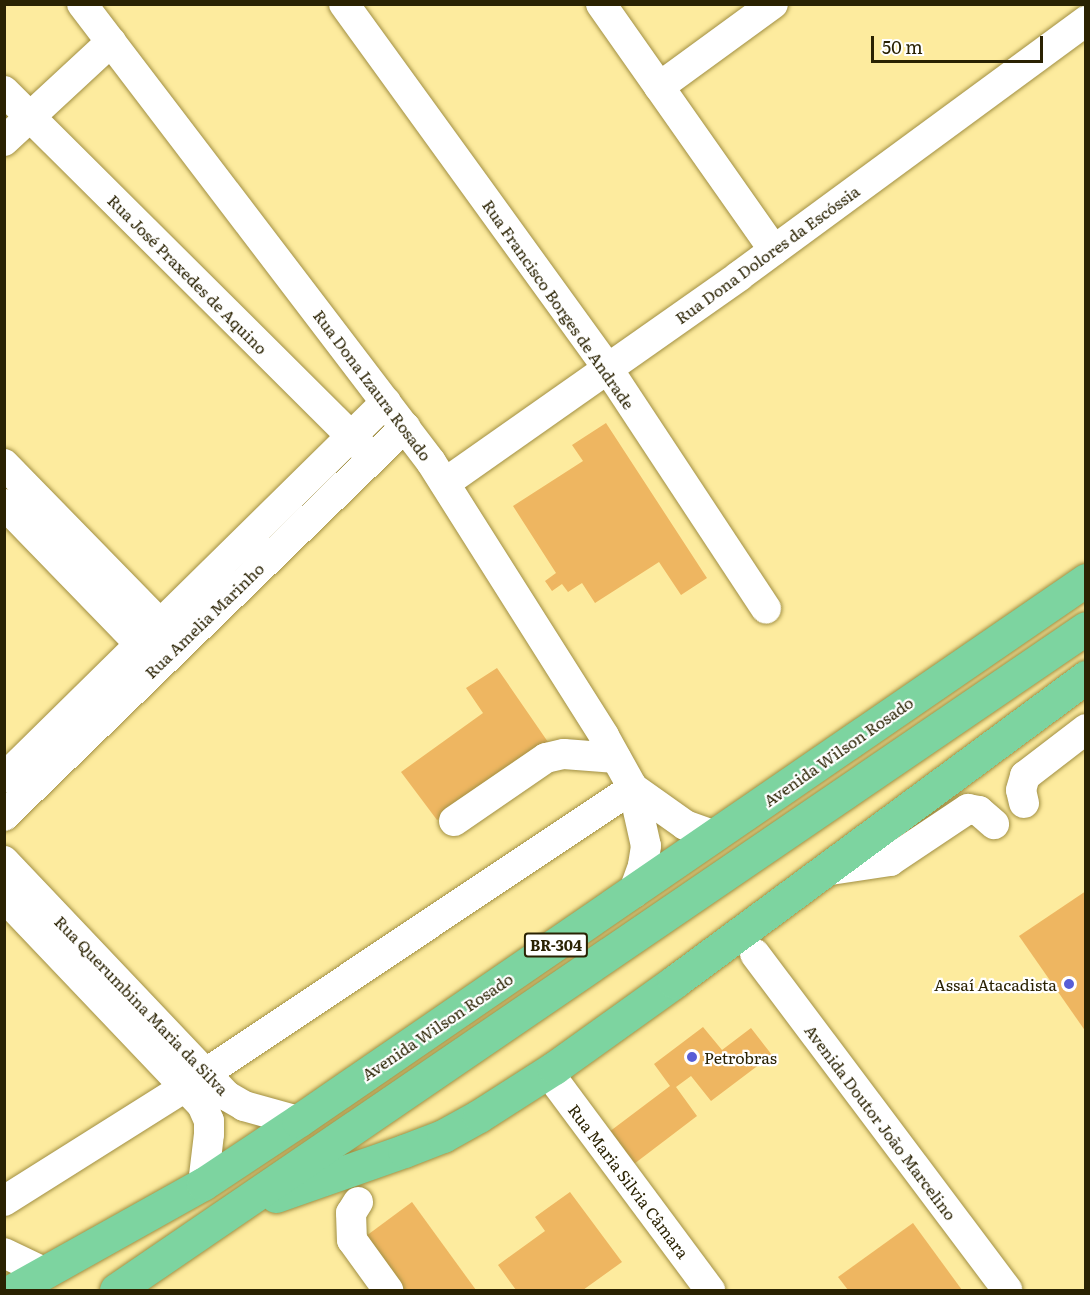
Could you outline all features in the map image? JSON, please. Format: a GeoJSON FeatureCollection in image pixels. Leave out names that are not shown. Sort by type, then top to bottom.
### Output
{"type":"FeatureCollection","features":[{"type":"Feature","properties":{"kind":"highway","name":"Avenida Wilson Rosado"},"geometry":{"type":"LineString","coordinates":[[14,1290],[203,1184],[633,893],[1086,580]]}},
{"type":"Feature","properties":{"kind":"highway","name":"BR-304"},"geometry":{"type":"LineString","coordinates":[[116,1290],[1086,628]]}},
{"type":"Feature","properties":{"kind":"highway"},"geometry":{"type":"LineString","coordinates":[[230,1214],[443,1136],[479,1116],[548,1072],[705,959],[1086,676]]}},
{"type":"Feature","properties":{"kind":"street","name":"Rua Dona Izaura Rosado"},"geometry":{"type":"LineString","coordinates":[[82,4],[405,427],[445,483],[616,758],[633,788],[646,846],[643,866],[633,893]]}},
{"type":"Feature","properties":{"kind":"street","name":"Rua Francisco Borges de Andrade"},"geometry":{"type":"LineString","coordinates":[[344,4],[608,369],[766,609]]}},
{"type":"Feature","properties":{"kind":"street"},"geometry":{"type":"LineString","coordinates":[[601,4],[774,250]]}},
{"type":"Feature","properties":{"kind":"street"},"geometry":{"type":"LineString","coordinates":[[659,87],[773,4]]}},
{"type":"Feature","properties":{"kind":"street","name":"Rua Dona Dolores da Escóssia"},"geometry":{"type":"LineString","coordinates":[[445,483],[774,250],[1086,21]]}},
{"type":"Feature","properties":{"kind":"street"},"geometry":{"type":"LineString","coordinates":[[4,141],[111,42]]}},
{"type":"Feature","properties":{"kind":"street","name":"Rua José Praxedes de Aquino"},"geometry":{"type":"LineString","coordinates":[[4,91],[372,457]]}},
{"type":"Feature","properties":{"kind":"street","name":"Rua Amelia Marinho"},"geometry":{"type":"LineString","coordinates":[[4,816],[351,436],[386,402]]}},
{"type":"Feature","properties":{"kind":"street","name":"Rua Amelia Marinho"},"geometry":{"type":"LineString","coordinates":[[4,778],[160,644],[405,427]]}},
{"type":"Feature","properties":{"kind":"street"},"geometry":{"type":"LineString","coordinates":[[4,464],[160,644]]}},
{"type":"Feature","properties":{"kind":"street"},"geometry":{"type":"LineString","coordinates":[[4,504],[160,644]]}},
{"type":"Feature","properties":{"kind":"street"},"geometry":{"type":"LineString","coordinates":[[1024,803],[1021,790],[1025,776],[1086,729]]}},
{"type":"Feature","properties":{"kind":"street"},"geometry":{"type":"LineString","coordinates":[[454,821],[546,758],[564,754],[616,758]]}},
{"type":"Feature","properties":{"kind":"street","name":"Rua Dona Izaura Rosado"},"geometry":{"type":"LineString","coordinates":[[633,788],[685,825],[716,836]]}},
{"type":"Feature","properties":{"kind":"street"},"geometry":{"type":"LineString","coordinates":[[4,1202],[195,1080],[633,788]]}},
{"type":"Feature","properties":{"kind":"street"},"geometry":{"type":"LineString","coordinates":[[824,871],[890,861],[968,809],[979,811],[994,824]]}},
{"type":"Feature","properties":{"kind":"street","name":"Rua Querumbina Maria da Silva"},"geometry":{"type":"LineString","coordinates":[[4,861],[100,980],[195,1080],[244,1106],[298,1121]]}},
{"type":"Feature","properties":{"kind":"street","name":"Rua Querumbina Maria da Silva"},"geometry":{"type":"LineString","coordinates":[[4,897],[100,980]]}},
{"type":"Feature","properties":{"kind":"street"},"geometry":{"type":"LineString","coordinates":[[705,959],[738,948],[755,954],[756,938],[767,913]]}},
{"type":"Feature","properties":{"kind":"street","name":"Avenida Doutor João Marcelino"},"geometry":{"type":"LineString","coordinates":[[755,954],[1007,1290]]}},
{"type":"Feature","properties":{"kind":"street","name":"Rua Maria Silvia Câmara"},"geometry":{"type":"LineString","coordinates":[[548,1072],[710,1290]]}},
{"type":"Feature","properties":{"kind":"street","name":"Rua Querumbina Maria da Silva"},"geometry":{"type":"LineString","coordinates":[[195,1080],[209,1121],[203,1184]]}},
{"type":"Feature","properties":{"kind":"street"},"geometry":{"type":"LineString","coordinates":[[358,1202],[351,1213],[352,1240],[388,1290]]}},
{"type":"Feature","properties":{"kind":"street"},"geometry":{"type":"LineString","coordinates":[[4,1252],[46,1273]]}},
{"type":"Feature","properties":{"kind":"building"},"geometry":{"type":"Polygon","coordinates":[[[606,423],[707,578],[681,595],[659,562],[595,603],[582,583],[568,592],[562,584],[552,591],[545,581],[556,573],[513,506],[583,461],[572,445],[606,423]]]}},
{"type":"Feature","properties":{"kind":"building"},"geometry":{"type":"Polygon","coordinates":[[[497,668],[548,742],[437,820],[401,772],[483,713],[466,688],[497,668]]]}},
{"type":"Feature","properties":{"kind":"building","name":"Assaí Atacadista"},"geometry":{"type":"Polygon","coordinates":[[[1086,891],[1086,1032],[1019,936],[1086,891]]]}},
{"type":"Feature","properties":{"kind":"building"},"geometry":{"type":"Polygon","coordinates":[[[703,1027],[722,1050],[751,1028],[772,1055],[711,1101],[691,1076],[676,1087],[697,1116],[630,1167],[605,1135],[670,1086],[654,1064],[703,1027]]]}},
{"type":"Feature","properties":{"kind":"building"},"geometry":{"type":"Polygon","coordinates":[[[570,1192],[622,1262],[583,1290],[516,1290],[498,1265],[545,1231],[535,1217],[570,1192]]]}},
{"type":"Feature","properties":{"kind":"building"},"geometry":{"type":"Polygon","coordinates":[[[412,1202],[476,1290],[400,1290],[362,1239],[412,1202]]]}},
{"type":"Feature","properties":{"kind":"building"},"geometry":{"type":"Polygon","coordinates":[[[913,1223],[962,1290],[848,1290],[838,1277],[913,1223]]]}},
{"type":"Feature","properties":{"kind":"place","name":"Assaí Atacadista"},"geometry":{"type":"Point","coordinates":[1069,984]}},
{"type":"Feature","properties":{"kind":"place","name":"Petrobras"},"geometry":{"type":"Point","coordinates":[692,1057]}}]}
